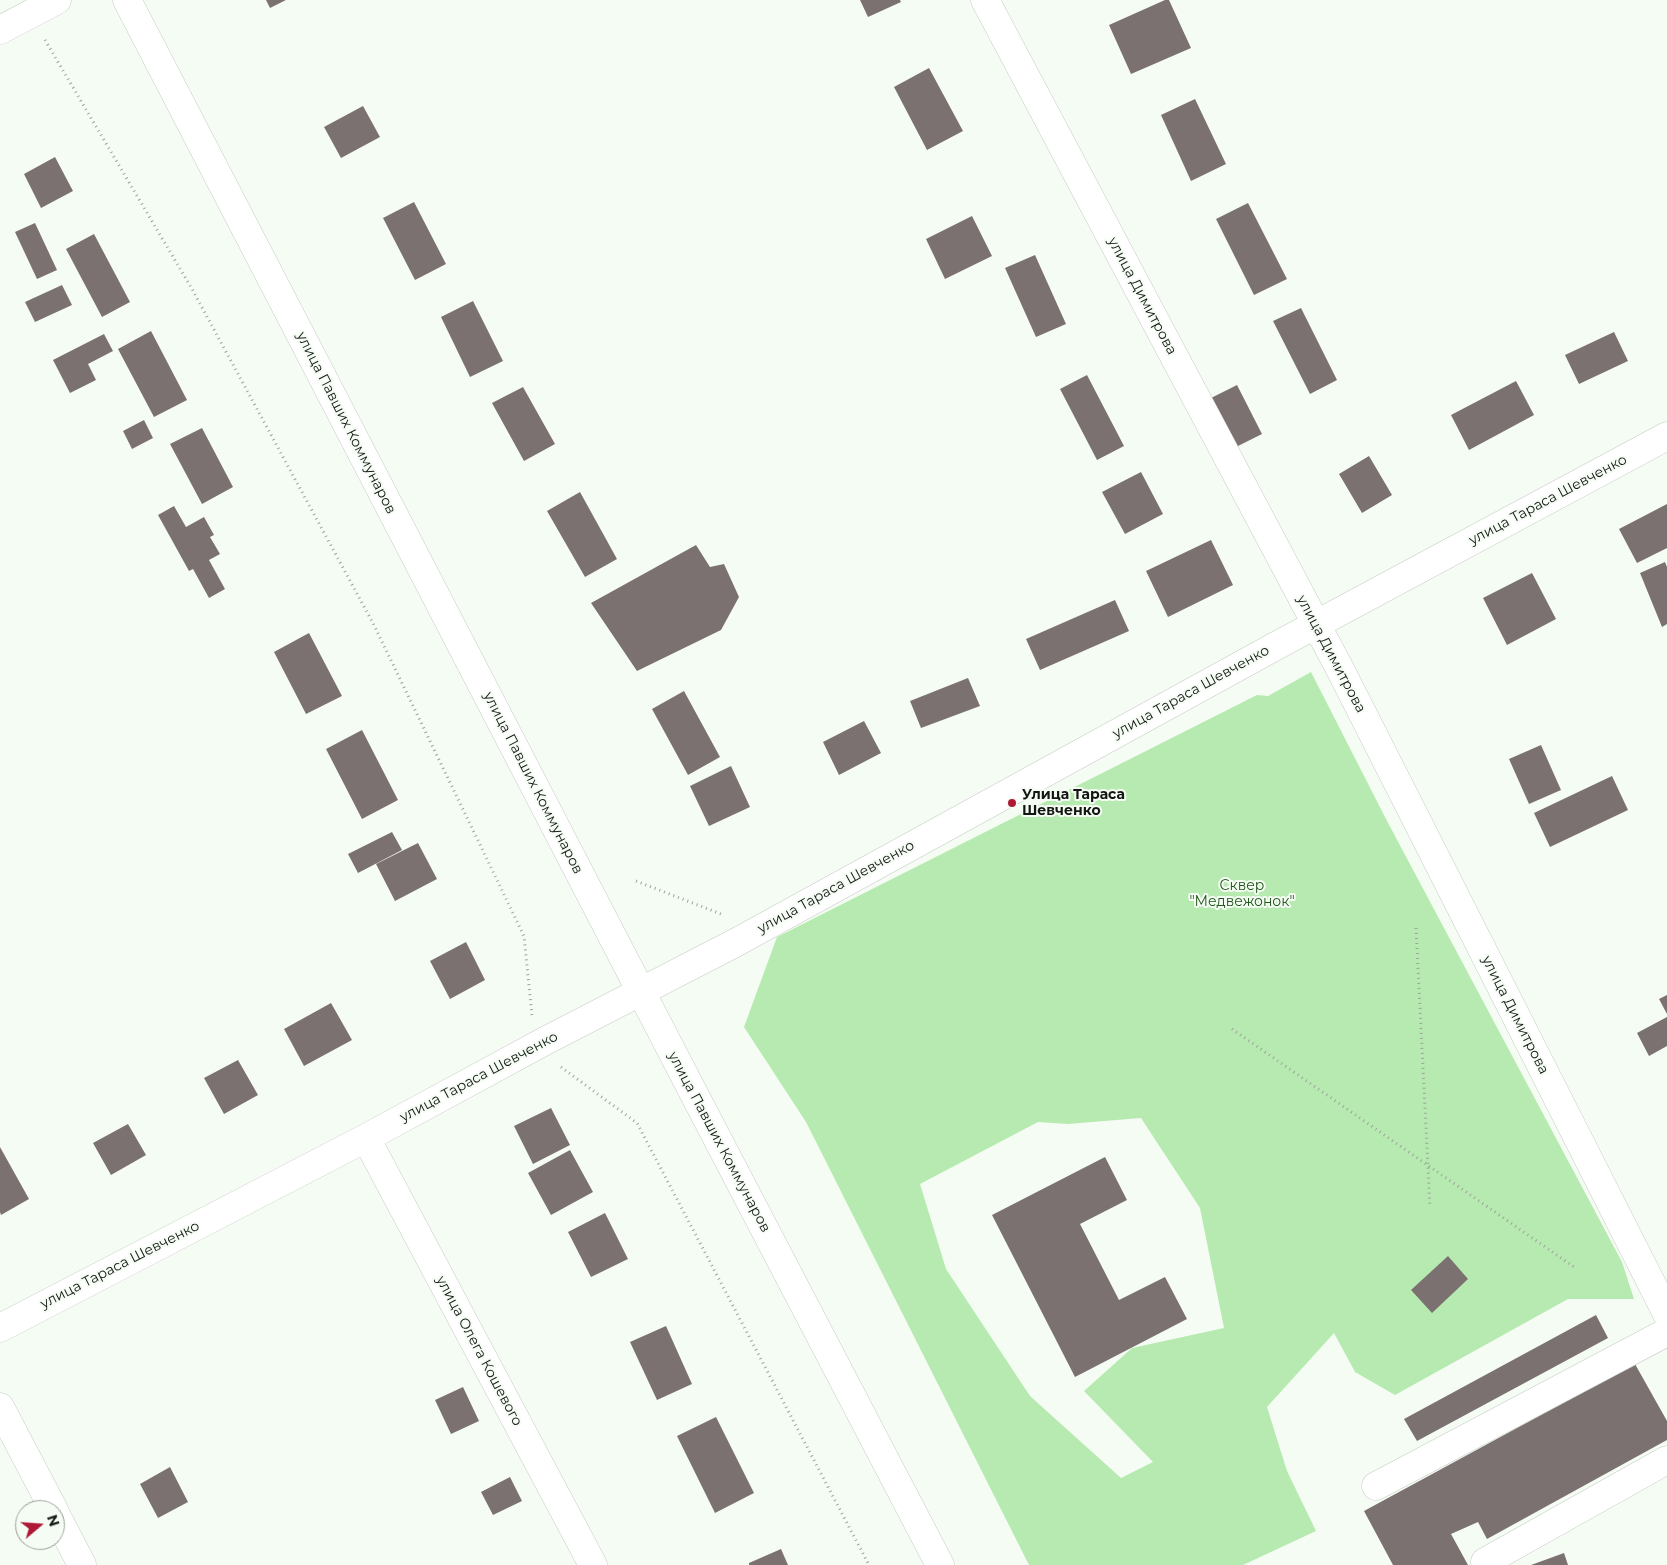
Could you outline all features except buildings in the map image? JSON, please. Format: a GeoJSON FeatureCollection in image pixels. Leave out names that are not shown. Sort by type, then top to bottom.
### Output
{"type":"FeatureCollection","features":[{"type":"Feature","properties":{"kind":"street"},"geometry":{"type":"LineString","coordinates":[[0,30],[57,0]]}},
{"type":"Feature","properties":{"kind":"street","name":"улица Павших Коммунаров"},"geometry":{"type":"LineString","coordinates":[[127,0],[940,1565]]}},
{"type":"Feature","properties":{"kind":"street","name":"улица Димитрова"},"geometry":{"type":"LineString","coordinates":[[985,0],[1316,625],[1667,1314]]}},
{"type":"Feature","properties":{"kind":"street","name":"улица Тараса Шевченко"},"geometry":{"type":"LineString","coordinates":[[0,1328],[366,1138],[545,1041],[744,938],[1256,656],[1667,436]]}},
{"type":"Feature","properties":{"kind":"street","name":"улица Олега Кошевого"},"geometry":{"type":"LineString","coordinates":[[366,1138],[593,1565]]}},
{"type":"Feature","properties":{"kind":"street"},"geometry":{"type":"LineString","coordinates":[[1376,1486],[1667,1332]]}},
{"type":"Feature","properties":{"kind":"street"},"geometry":{"type":"LineString","coordinates":[[0,1407],[48,1500]]}},
{"type":"Feature","properties":{"kind":"street"},"geometry":{"type":"LineString","coordinates":[[1486,1565],[1485,1562],[1667,1460]]}},
{"type":"Feature","properties":{"kind":"street"},"geometry":{"type":"LineString","coordinates":[[65,1532],[82,1565]]}},
{"type":"Feature","properties":{"kind":"path"},"geometry":{"type":"LineString","coordinates":[[30,15],[192,290],[374,625],[524,936],[532,1015]]}},
{"type":"Feature","properties":{"kind":"path"},"geometry":{"type":"LineString","coordinates":[[636,880],[721,914]]}},
{"type":"Feature","properties":{"kind":"path"},"geometry":{"type":"LineString","coordinates":[[1416,928],[1430,1207]]}},
{"type":"Feature","properties":{"kind":"path"},"geometry":{"type":"LineString","coordinates":[[1232,1029],[1574,1267]]}},
{"type":"Feature","properties":{"kind":"path"},"geometry":{"type":"LineString","coordinates":[[555,1062],[637,1123],[869,1565]]}},
{"type":"Feature","properties":{"kind":"green space","name":"Сквер \"Медвежонок\""},"geometry":{"type":"Polygon","coordinates":[[[1311,672],[1387,821],[1622,1262],[1634,1299],[1568,1299],[1395,1395],[1355,1372],[1334,1333],[1267,1407],[1287,1471],[1316,1531],[1243,1565],[1029,1565],[806,1122],[744,1027],[777,937],[1257,695],[1268,696],[1311,672]],[[1141,1118],[1068,1124],[1038,1122],[920,1184],[946,1269],[1030,1396],[1121,1478],[1153,1462],[1084,1391],[1132,1348],[1224,1328],[1200,1208],[1141,1118]]]}},
{"type":"Feature","properties":{"kind":"place","name":"Улица Тараса Шевченко"},"geometry":{"type":"Point","coordinates":[1012,803]}}]}
